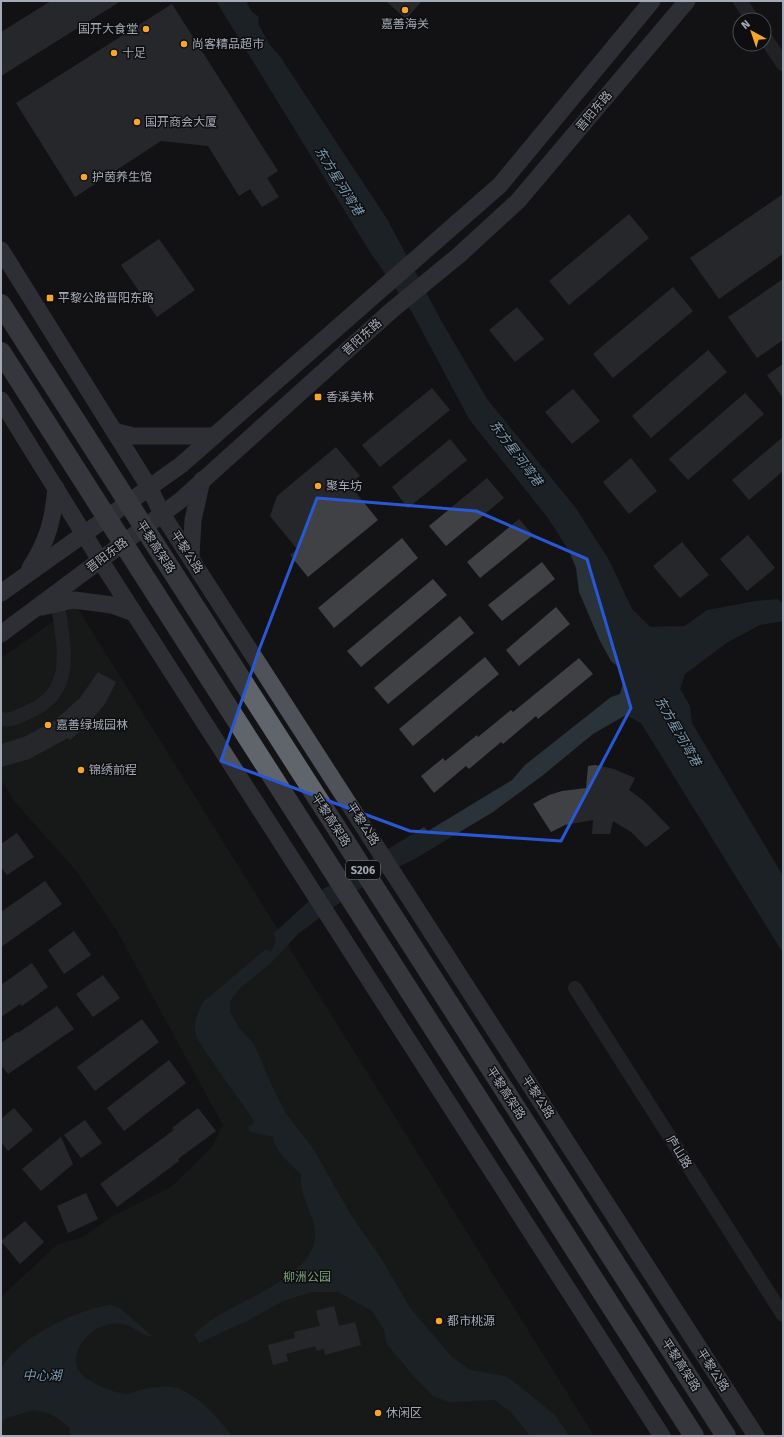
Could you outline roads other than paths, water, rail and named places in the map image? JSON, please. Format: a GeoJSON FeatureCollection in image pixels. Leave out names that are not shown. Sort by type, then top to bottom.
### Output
{"type":"FeatureCollection","features":[{"type":"Feature","properties":{"kind":"highway","name":"平黎高架路"},"geometry":{"type":"LineString","coordinates":[[1,304],[726,1436]]}},
{"type":"Feature","properties":{"kind":"highway","name":"S206"},"geometry":{"type":"LineString","coordinates":[[1,352],[694,1436]]}},
{"type":"Feature","properties":{"kind":"main road","name":"晋阳东路"},"geometry":{"type":"LineString","coordinates":[[1,593],[181,464],[500,185],[652,1]]}},
{"type":"Feature","properties":{"kind":"main road","name":"晋阳东路"},"geometry":{"type":"LineString","coordinates":[[1,634],[162,514],[392,310],[458,256],[518,201],[687,1]]}},
{"type":"Feature","properties":{"kind":"main road","name":"平黎公路"},"geometry":{"type":"LineString","coordinates":[[1,250],[149,487],[162,514],[756,1436]]}},
{"type":"Feature","properties":{"kind":"main road"},"geometry":{"type":"LineString","coordinates":[[1,400],[85,533],[100,560],[662,1436]]}},
{"type":"Feature","properties":{"kind":"main road"},"geometry":{"type":"LineString","coordinates":[[114,431],[132,436],[213,436]]}},
{"type":"Feature","properties":{"kind":"main road"},"geometry":{"type":"LineString","coordinates":[[191,557],[193,520],[202,480]]}},
{"type":"Feature","properties":{"kind":"main road"},"geometry":{"type":"LineString","coordinates":[[25,575],[42,549],[53,516],[56,488]]}},
{"type":"Feature","properties":{"kind":"main road"},"geometry":{"type":"LineString","coordinates":[[36,608],[74,600],[112,605],[134,613]]}},
{"type":"Feature","properties":{"kind":"street"},"geometry":{"type":"LineString","coordinates":[[740,1],[748,12]]}},
{"type":"Feature","properties":{"kind":"street"},"geometry":{"type":"LineString","coordinates":[[772,48],[783,64]]}},
{"type":"Feature","properties":{"kind":"street"},"geometry":{"type":"LineString","coordinates":[[1,719],[9,720],[38,708],[59,688],[64,670],[58,604]]}},
{"type":"Feature","properties":{"kind":"street","name":"庐山路"},"geometry":{"type":"LineString","coordinates":[[575,988],[783,1315]]}},
{"type":"Feature","properties":{"kind":"water","name":"东方星河湾港"},"geometry":{"type":"Polygon","coordinates":[[[216,1],[246,1],[252,12],[259,17],[258,23],[269,44],[279,55],[387,219],[442,322],[487,399],[575,507],[609,560],[632,609],[650,627],[685,626],[707,610],[756,601],[778,599],[783,604],[783,621],[760,625],[728,642],[685,674],[680,689],[690,706],[692,723],[783,876],[783,953],[641,723],[626,715],[593,734],[542,776],[493,812],[413,860],[378,876],[338,904],[298,934],[271,963],[241,987],[230,1001],[230,1012],[239,1028],[254,1044],[272,1086],[287,1115],[314,1150],[352,1217],[381,1258],[410,1308],[452,1357],[470,1370],[505,1376],[514,1382],[555,1415],[569,1436],[530,1436],[511,1412],[495,1400],[449,1402],[433,1396],[415,1378],[387,1344],[384,1329],[371,1310],[338,1292],[312,1292],[283,1301],[249,1320],[199,1343],[194,1334],[216,1317],[289,1275],[302,1264],[311,1251],[315,1238],[315,1229],[301,1184],[301,1174],[280,1152],[274,1142],[273,1137],[251,1132],[247,1126],[250,1127],[254,1121],[197,1038],[195,1023],[203,1002],[266,949],[271,952],[276,941],[274,933],[320,891],[424,827],[428,831],[512,780],[525,765],[611,697],[620,694],[624,679],[621,669],[611,661],[600,641],[579,592],[576,568],[569,551],[548,518],[469,419],[412,312],[370,252],[216,1]]]}},
{"type":"Feature","properties":{"kind":"water","name":"中心湖"},"geometry":{"type":"Polygon","coordinates":[[[111,1305],[121,1309],[153,1337],[147,1336],[124,1324],[111,1324],[101,1327],[85,1339],[79,1347],[76,1356],[77,1364],[81,1373],[97,1385],[112,1391],[126,1394],[157,1387],[172,1387],[180,1389],[188,1393],[202,1404],[215,1416],[232,1436],[70,1436],[68,1426],[57,1418],[48,1413],[34,1410],[6,1418],[1,1423],[1,1372],[9,1357],[34,1336],[50,1327],[83,1312],[98,1307],[111,1305]]]}},
{"type":"Feature","properties":{"kind":"place","name":"嘉善海关"},"geometry":{"type":"Point","coordinates":[405,10]}},
{"type":"Feature","properties":{"kind":"place","name":"国开大食堂"},"geometry":{"type":"Point","coordinates":[146,29]}},
{"type":"Feature","properties":{"kind":"place","name":"尚客精品超市"},"geometry":{"type":"Point","coordinates":[184,44]}},
{"type":"Feature","properties":{"kind":"place","name":"十足"},"geometry":{"type":"Point","coordinates":[114,53]}},
{"type":"Feature","properties":{"kind":"place","name":"国开商会大厦"},"geometry":{"type":"Point","coordinates":[137,122]}},
{"type":"Feature","properties":{"kind":"place","name":"护茵养生馆"},"geometry":{"type":"Point","coordinates":[84,177]}},
{"type":"Feature","properties":{"kind":"place","name":"平黎公路晋阳东路"},"geometry":{"type":"Point","coordinates":[50,298]}},
{"type":"Feature","properties":{"kind":"place","name":"香溪美林"},"geometry":{"type":"Point","coordinates":[318,397]}},
{"type":"Feature","properties":{"kind":"place","name":"聚车坊"},"geometry":{"type":"Point","coordinates":[318,486]}},
{"type":"Feature","properties":{"kind":"place","name":"嘉善绿城园林"},"geometry":{"type":"Point","coordinates":[48,725]}},
{"type":"Feature","properties":{"kind":"place","name":"锦绣前程"},"geometry":{"type":"Point","coordinates":[81,770]}},
{"type":"Feature","properties":{"kind":"place","name":"都市桃源"},"geometry":{"type":"Point","coordinates":[439,1321]}},
{"type":"Feature","properties":{"kind":"place","name":"休闲区"},"geometry":{"type":"Point","coordinates":[378,1413]}},
{"type":"Feature","properties":{"kind":"park label","name":"柳洲公园"},"geometry":{"type":"Point","coordinates":[307,1277]}}]}
